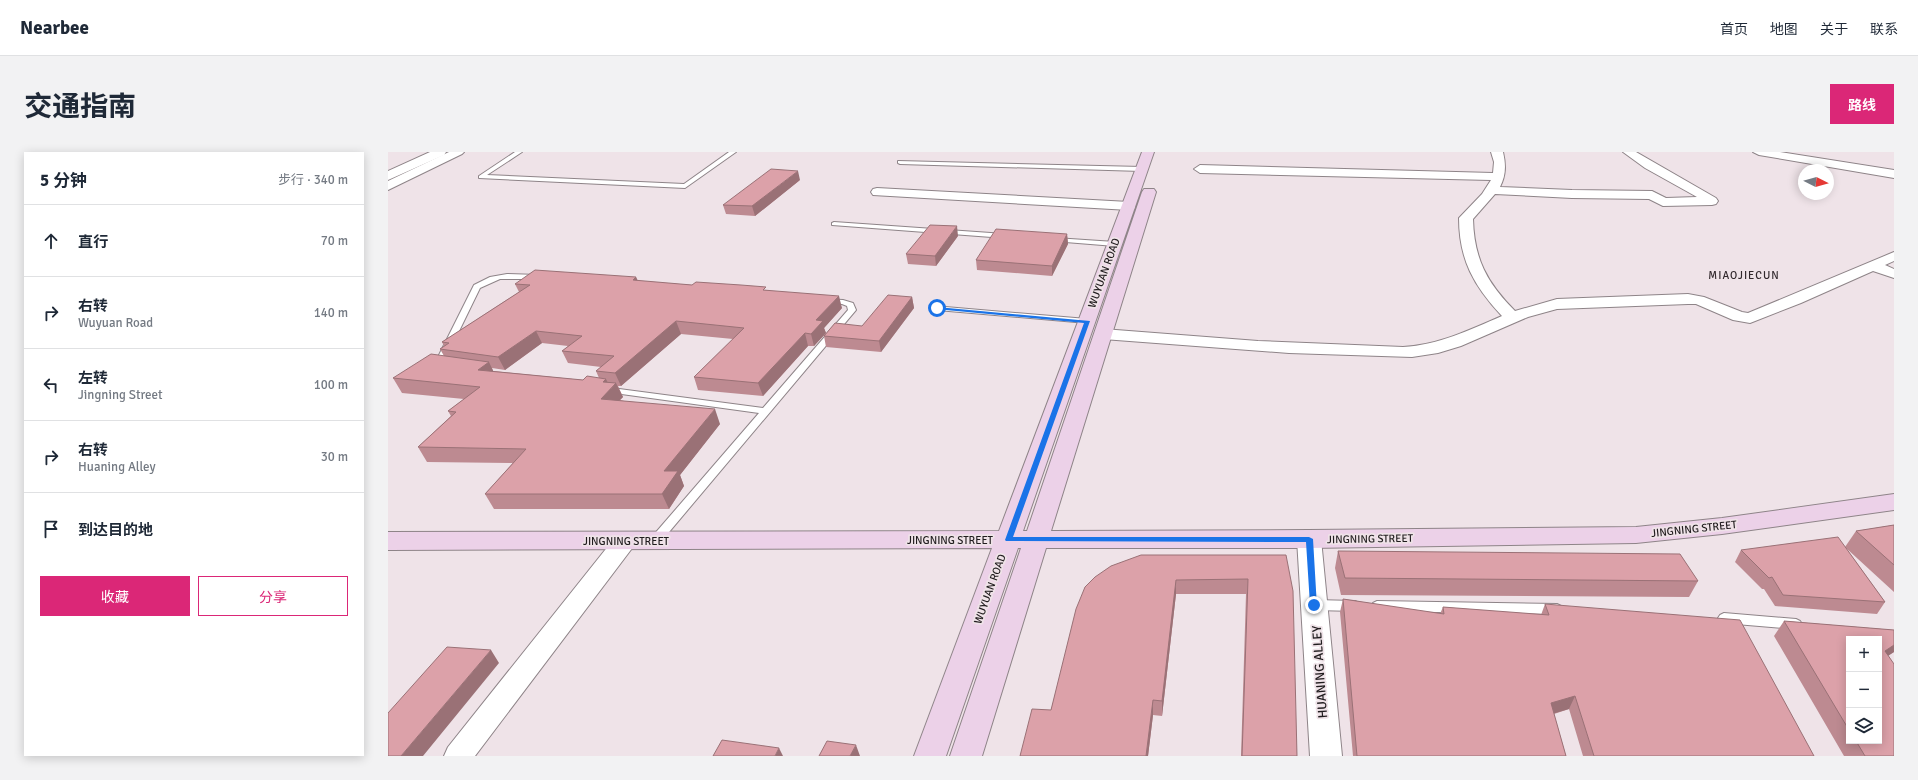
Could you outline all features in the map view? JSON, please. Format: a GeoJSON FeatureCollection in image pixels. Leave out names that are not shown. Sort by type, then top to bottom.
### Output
{"type":"FeatureCollection","features":[{"type":"Feature","properties":{"kind":"main road","name":"WUYUAN ROAD"},"geometry":{"type":"LineString","coordinates":[[930,756],[1008,540],[1095,328],[1162,152]]}},
{"type":"Feature","properties":{"kind":"main road","name":"WUYUAN ROAD"},"geometry":{"type":"LineString","coordinates":[[966,756],[1036,540],[1095,328],[1115,244],[1145,160]]}},
{"type":"Feature","properties":{"kind":"main road","name":"JINGNING STREET"},"geometry":{"type":"LineString","coordinates":[[388,541],[1309,539],[1636,536],[1729,526],[1894,502]]}},
{"type":"Feature","properties":{"kind":"street"},"geometry":{"type":"LineString","coordinates":[[388,166],[419,152]]}},
{"type":"Feature","properties":{"kind":"street"},"geometry":{"type":"LineString","coordinates":[[388,176],[440,152]]}},
{"type":"Feature","properties":{"kind":"street"},"geometry":{"type":"LineString","coordinates":[[388,186],[458,152]]}},
{"type":"Feature","properties":{"kind":"street"},"geometry":{"type":"LineString","coordinates":[[1497,152],[1500,165],[1495,183],[1488,197],[1466,218],[1466,236],[1481,282],[1492,298],[1513,318]]}},
{"type":"Feature","properties":{"kind":"street"},"geometry":{"type":"LineString","coordinates":[[1200,169],[1495,183],[1572,194],[1652,195],[1663,202],[1712,201],[1694,189],[1648,165],[1629,152]]}},
{"type":"Feature","properties":{"kind":"street"},"geometry":{"type":"LineString","coordinates":[[1759,152],[1894,174]]}},
{"type":"Feature","properties":{"kind":"street"},"geometry":{"type":"LineString","coordinates":[[877,192],[1129,206]]}},
{"type":"Feature","properties":{"kind":"street"},"geometry":{"type":"LineString","coordinates":[[1095,328],[1303,350],[1418,351],[1455,343],[1541,307],[1557,304],[1678,298],[1700,300],[1739,317],[1750,318],[1894,256]]}},
{"type":"Feature","properties":{"kind":"street"},"geometry":{"type":"LineString","coordinates":[[1873,266],[1894,274]]}},
{"type":"Feature","properties":{"kind":"street","name":"HUANING ALLEY"},"geometry":{"type":"LineString","coordinates":[[1309,539],[1326,756]]}},
{"type":"Feature","properties":{"kind":"street"},"geometry":{"type":"LineString","coordinates":[[458,756],[625,541]]}},
{"type":"Feature","properties":{"kind":"lane"},"geometry":{"type":"LineString","coordinates":[[519,152],[481,177],[685,186],[733,152]]}},
{"type":"Feature","properties":{"kind":"lane"},"geometry":{"type":"LineString","coordinates":[[900,162],[1145,160]]}},
{"type":"Feature","properties":{"kind":"lane"},"geometry":{"type":"LineString","coordinates":[[834,224],[1014,237]]}},
{"type":"Feature","properties":{"kind":"lane"},"geometry":{"type":"LineString","coordinates":[[1045,239],[1115,244]]}},
{"type":"Feature","properties":{"kind":"lane"},"geometry":{"type":"LineString","coordinates":[[455,368],[443,365],[440,361],[477,286],[488,279],[502,275],[545,277]]}},
{"type":"Feature","properties":{"kind":"lane"},"geometry":{"type":"LineString","coordinates":[[655,540],[852,310],[850,305],[843,302],[819,300]]}},
{"type":"Feature","properties":{"kind":"lane"},"geometry":{"type":"LineString","coordinates":[[937,308],[1095,328]]}},
{"type":"Feature","properties":{"kind":"lane"},"geometry":{"type":"LineString","coordinates":[[595,387],[766,411]]}},
{"type":"Feature","properties":{"kind":"lane"},"geometry":{"type":"LineString","coordinates":[[1314,605],[1570,610]]}},
{"type":"Feature","properties":{"kind":"lane"},"geometry":{"type":"LineString","coordinates":[[1716,618],[1809,625]]}},
{"type":"Feature","properties":{"kind":"building"},"geometry":{"type":"Polygon","coordinates":[[[771,169],[798,171],[752,206],[723,205],[771,169]]]}},
{"type":"Feature","properties":{"kind":"building"},"geometry":{"type":"Polygon","coordinates":[[[930,225],[957,226],[935,256],[906,254],[930,225]]]}},
{"type":"Feature","properties":{"kind":"building"},"geometry":{"type":"Polygon","coordinates":[[[996,229],[1067,234],[1052,266],[976,260],[996,229]]]}},
{"type":"Feature","properties":{"kind":"building"},"geometry":{"type":"Polygon","coordinates":[[[535,270],[636,277],[633,280],[692,285],[696,282],[766,287],[763,290],[839,296],[816,320],[823,321],[811,334],[805,333],[758,383],[694,377],[744,328],[676,321],[615,373],[596,371],[614,356],[562,351],[582,336],[536,331],[498,357],[440,349],[449,343],[442,342],[530,285],[515,284],[535,270]]]}},
{"type":"Feature","properties":{"kind":"building"},"geometry":{"type":"Polygon","coordinates":[[[888,295],[912,297],[879,341],[824,336],[835,323],[862,326],[888,295]]]}},
{"type":"Feature","properties":{"kind":"building"},"geometry":{"type":"Polygon","coordinates":[[[431,354],[489,362],[478,370],[583,380],[587,376],[606,379],[603,382],[616,383],[601,399],[715,409],[664,471],[678,471],[662,494],[485,494],[526,449],[418,447],[456,412],[448,411],[480,387],[393,378],[431,354]]]}},
{"type":"Feature","properties":{"kind":"building"},"geometry":{"type":"Polygon","coordinates":[[[1894,525],[1894,565],[1856,531],[1894,525]]]}},
{"type":"Feature","properties":{"kind":"building"},"geometry":{"type":"Polygon","coordinates":[[[1838,537],[1885,602],[1783,595],[1772,577],[1769,578],[1741,550],[1838,537]]]}},
{"type":"Feature","properties":{"kind":"building"},"geometry":{"type":"Polygon","coordinates":[[[1338,551],[1680,554],[1698,581],[1345,578],[1338,551]]]}},
{"type":"Feature","properties":{"kind":"building"},"geometry":{"type":"Polygon","coordinates":[[[1141,555],[1286,555],[1293,591],[1297,756],[1242,756],[1248,579],[1176,580],[1162,701],[1153,700],[1146,756],[1020,756],[1032,709],[1051,710],[1076,609],[1085,587],[1095,577],[1111,566],[1141,555]]]}},
{"type":"Feature","properties":{"kind":"building"},"geometry":{"type":"Polygon","coordinates":[[[1343,599],[1444,614],[1443,607],[1549,615],[1545,604],[1740,620],[1814,756],[1594,756],[1575,696],[1551,703],[1566,756],[1357,756],[1343,599]]]}},
{"type":"Feature","properties":{"kind":"building"},"geometry":{"type":"Polygon","coordinates":[[[1784,621],[1894,630],[1894,645],[1885,651],[1894,664],[1894,756],[1865,756],[1858,744],[1882,744],[1882,636],[1846,636],[1846,725],[1784,621]]]}},
{"type":"Feature","properties":{"kind":"building"},"geometry":{"type":"Polygon","coordinates":[[[447,647],[491,650],[401,756],[388,756],[388,713],[447,647]]]}},
{"type":"Feature","properties":{"kind":"building"},"geometry":{"type":"Polygon","coordinates":[[[722,740],[779,748],[775,756],[713,756],[722,740]]]}},
{"type":"Feature","properties":{"kind":"building"},"geometry":{"type":"Polygon","coordinates":[[[827,741],[856,745],[850,756],[819,756],[827,741]]]}},
{"type":"Feature","properties":{"kind":"district","name":"MIAOJIECUN"},"geometry":{"type":"Point","coordinates":[1744,275]}},
{"type":"Feature","properties":{"kind":"route"},"geometry":{"type":"LineString","coordinates":[[937,308],[1087,321],[1008,540],[1309,539],[1314,605]]}}]}
